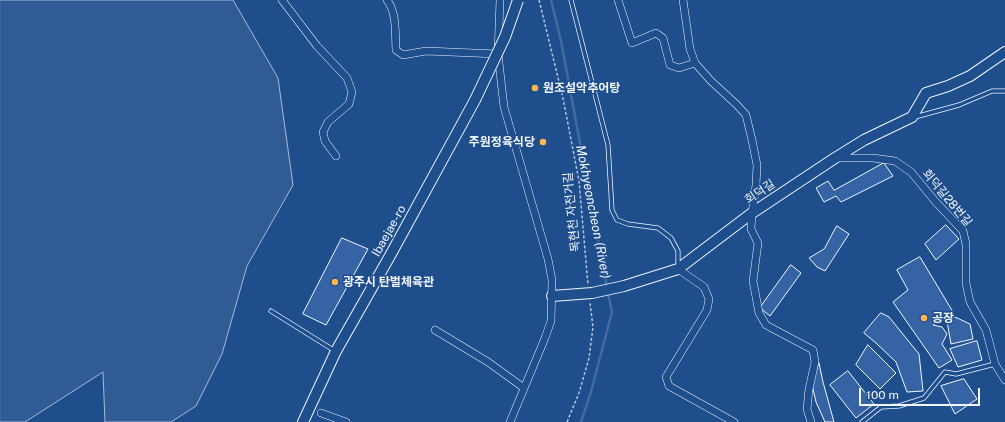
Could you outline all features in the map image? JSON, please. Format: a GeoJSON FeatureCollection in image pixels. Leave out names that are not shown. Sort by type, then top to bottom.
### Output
{"type":"FeatureCollection","features":[{"type":"Feature","properties":{"kind":"street"},"geometry":{"type":"LineString","coordinates":[[282,0],[317,46],[347,78],[352,92],[350,104],[328,122],[323,132],[325,141],[336,156]]}},
{"type":"Feature","properties":{"kind":"street"},"geometry":{"type":"LineString","coordinates":[[386,0],[390,5],[395,22],[396,50],[403,55],[426,51],[498,54]]}},
{"type":"Feature","properties":{"kind":"street"},"geometry":{"type":"LineString","coordinates":[[500,0],[498,54],[504,107],[548,259],[552,280],[551,320],[510,422]]}},
{"type":"Feature","properties":{"kind":"street","name":"Ibaejae-ro"},"geometry":{"type":"LineString","coordinates":[[303,422],[336,351],[475,100],[505,37],[518,0]]}},
{"type":"Feature","properties":{"kind":"street"},"geometry":{"type":"LineString","coordinates":[[618,0],[632,43],[656,33],[663,38],[670,65],[679,68],[695,63]]}},
{"type":"Feature","properties":{"kind":"street"},"geometry":{"type":"LineString","coordinates":[[683,0],[690,49],[695,63],[746,115],[757,165],[751,229],[758,244],[754,281],[759,313],[766,325],[813,350],[816,362],[809,389],[807,409],[811,422]]}},
{"type":"Feature","properties":{"kind":"street"},"geometry":{"type":"LineString","coordinates":[[912,117],[926,93],[948,86],[970,76],[1005,52]]}},
{"type":"Feature","properties":{"kind":"street","name":"회덕길"},"geometry":{"type":"LineString","coordinates":[[552,296],[590,293],[624,286],[678,269],[752,213],[835,158],[864,140],[912,117]]}},
{"type":"Feature","properties":{"kind":"street","name":"회덕길28번길"},"geometry":{"type":"LineString","coordinates":[[835,158],[873,158],[895,161],[911,172],[935,201],[964,231],[966,244],[966,283],[970,302],[986,330],[995,364],[1005,380]]}},
{"type":"Feature","properties":{"kind":"street"},"geometry":{"type":"LineString","coordinates":[[678,269],[704,287],[709,299],[707,310],[666,377],[669,386],[734,422]]}},
{"type":"Feature","properties":{"kind":"street"},"geometry":{"type":"LineString","coordinates":[[435,330],[488,362],[524,388]]}},
{"type":"Feature","properties":{"kind":"street"},"geometry":{"type":"LineString","coordinates":[[321,413],[346,422]]}},
{"type":"Feature","properties":{"kind":"lane"},"geometry":{"type":"LineString","coordinates":[[571,0],[608,145],[612,210],[617,220],[628,224],[658,228],[671,238],[678,251],[678,269]]}},
{"type":"Feature","properties":{"kind":"lane"},"geometry":{"type":"LineString","coordinates":[[912,117],[958,106],[992,92],[1005,91]]}},
{"type":"Feature","properties":{"kind":"lane"},"geometry":{"type":"LineString","coordinates":[[271,311],[336,351]]}},
{"type":"Feature","properties":{"kind":"lane"},"geometry":{"type":"LineString","coordinates":[[862,422],[881,407],[899,406],[924,398],[945,372],[956,374],[995,364]]}},
{"type":"Feature","properties":{"kind":"path","name":"목현천 자전거길"},"geometry":{"type":"LineString","coordinates":[[539,0],[563,98],[579,181],[593,327],[589,358],[579,393],[567,422]]}},
{"type":"Feature","properties":{"kind":"shaded area"},"geometry":{"type":"Polygon","coordinates":[[[0,0],[233,0],[278,78],[293,185],[247,266],[222,354],[196,406],[171,422],[105,422],[103,372],[25,422],[0,422],[0,0]]]}},
{"type":"Feature","properties":{"kind":"building"},"geometry":{"type":"Polygon","coordinates":[[[884,163],[893,176],[841,202],[836,196],[824,202],[816,188],[828,181],[834,190],[884,163]]]}},
{"type":"Feature","properties":{"kind":"building"},"geometry":{"type":"Polygon","coordinates":[[[946,225],[959,239],[936,260],[925,244],[946,225]]]}},
{"type":"Feature","properties":{"kind":"building"},"geometry":{"type":"Polygon","coordinates":[[[837,226],[849,234],[825,271],[817,267],[809,258],[824,249],[837,226]]]}},
{"type":"Feature","properties":{"kind":"building","name":"광주시 탄벌체육관"},"geometry":{"type":"Polygon","coordinates":[[[342,238],[368,249],[326,325],[303,314],[342,238]]]}},
{"type":"Feature","properties":{"kind":"building","name":"공장"},"geometry":{"type":"Polygon","coordinates":[[[920,257],[953,312],[933,325],[942,327],[947,334],[942,344],[952,360],[939,368],[893,302],[908,290],[897,270],[920,257]]]}},
{"type":"Feature","properties":{"kind":"building"},"geometry":{"type":"Polygon","coordinates":[[[791,265],[801,273],[770,316],[760,308],[791,265]]]}},
{"type":"Feature","properties":{"kind":"building","name":"공장"},"geometry":{"type":"Polygon","coordinates":[[[881,313],[889,317],[919,354],[923,391],[907,392],[896,362],[864,333],[881,313]]]}},
{"type":"Feature","properties":{"kind":"building"},"geometry":{"type":"Polygon","coordinates":[[[955,317],[970,324],[973,339],[951,344],[947,321],[955,317]]]}},
{"type":"Feature","properties":{"kind":"building"},"geometry":{"type":"Polygon","coordinates":[[[977,341],[982,360],[958,367],[950,349],[977,341]]]}},
{"type":"Feature","properties":{"kind":"building"},"geometry":{"type":"Polygon","coordinates":[[[868,345],[896,373],[880,389],[856,365],[868,345]]]}},
{"type":"Feature","properties":{"kind":"building"},"geometry":{"type":"Polygon","coordinates":[[[819,363],[834,422],[825,422],[816,402],[812,385],[819,363]]]}},
{"type":"Feature","properties":{"kind":"building"},"geometry":{"type":"Polygon","coordinates":[[[848,371],[874,404],[856,418],[830,385],[848,371]]]}},
{"type":"Feature","properties":{"kind":"building"},"geometry":{"type":"Polygon","coordinates":[[[964,379],[977,399],[955,414],[941,386],[964,379]]]}},
{"type":"Feature","properties":{"kind":"waterway","name":"Mokhyeoncheon (River)"},"geometry":{"type":"LineString","coordinates":[[551,0],[561,41],[607,288]]}},
{"type":"Feature","properties":{"kind":"waterway","name":"Mokhyeoncheon (River)"},"geometry":{"type":"LineString","coordinates":[[581,422],[591,392],[612,312],[608,293]]}},
{"type":"Feature","properties":{"kind":"place","name":"원조설악추어탕"},"geometry":{"type":"Point","coordinates":[535,88]}},
{"type":"Feature","properties":{"kind":"place","name":"주원정육식당"},"geometry":{"type":"Point","coordinates":[543,142]}},
{"type":"Feature","properties":{"kind":"place","name":"광주시 탄벌체육관"},"geometry":{"type":"Point","coordinates":[335,282]}},
{"type":"Feature","properties":{"kind":"place","name":"공장"},"geometry":{"type":"Point","coordinates":[924,318]}}]}
